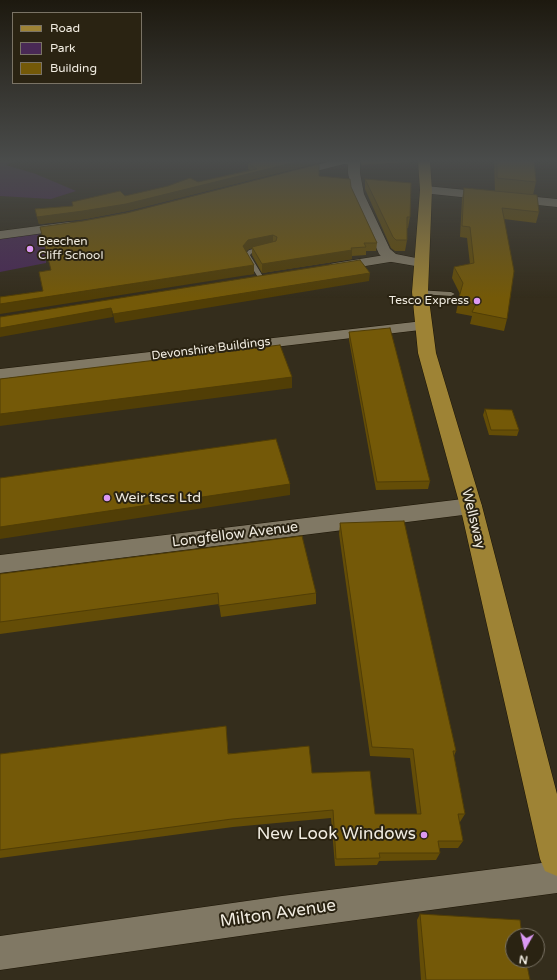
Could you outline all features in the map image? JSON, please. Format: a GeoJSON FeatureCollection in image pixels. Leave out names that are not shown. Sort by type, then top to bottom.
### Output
{"type":"FeatureCollection","features":[{"type":"Feature","properties":{"kind":"main road","name":"Wellsway"},"geometry":{"type":"LineString","coordinates":[[425,207],[420,292],[427,353],[471,506],[557,859]]}},
{"type":"Feature","properties":{"kind":"street"},"geometry":{"type":"LineString","coordinates":[[364,207],[384,251],[391,258]]}},
{"type":"Feature","properties":{"kind":"street"},"geometry":{"type":"LineString","coordinates":[[0,235],[85,224]]}},
{"type":"Feature","properties":{"kind":"street"},"geometry":{"type":"LineString","coordinates":[[322,268],[391,258],[421,263]]}},
{"type":"Feature","properties":{"kind":"street"},"geometry":{"type":"LineString","coordinates":[[245,281],[276,276]]}},
{"type":"Feature","properties":{"kind":"street","name":"Devonshire Buildings"},"geometry":{"type":"LineString","coordinates":[[0,374],[423,326]]}},
{"type":"Feature","properties":{"kind":"street","name":"Longfellow Avenue"},"geometry":{"type":"LineString","coordinates":[[0,564],[471,506]]}},
{"type":"Feature","properties":{"kind":"street","name":"Milton Avenue"},"geometry":{"type":"LineString","coordinates":[[0,953],[282,913],[557,877]]}},
{"type":"Feature","properties":{"kind":"lane"},"geometry":{"type":"LineString","coordinates":[[261,278],[247,255],[251,251],[273,247]]}},
{"type":"Feature","properties":{"kind":"lane"},"geometry":{"type":"LineString","coordinates":[[420,292],[451,294]]}},
{"type":"Feature","properties":{"kind":"green space","name":"Beechen Cliff School"},"geometry":{"type":"Polygon","coordinates":[[[35,232],[42,236],[46,251],[46,263],[0,272],[0,236],[35,232]]]}},
{"type":"Feature","properties":{"kind":"building"},"geometry":{"type":"Polygon","coordinates":[[[64,207],[109,207],[37,217],[35,209],[64,207]]]}},
{"type":"Feature","properties":{"kind":"building"},"geometry":{"type":"Polygon","coordinates":[[[152,207],[360,207],[377,243],[364,243],[366,247],[351,248],[352,250],[262,264],[252,247],[276,241],[277,237],[273,235],[248,240],[243,246],[254,265],[0,304],[0,297],[43,291],[39,272],[51,270],[40,227],[127,213],[152,207]]]}},
{"type":"Feature","properties":{"kind":"building"},"geometry":{"type":"Polygon","coordinates":[[[378,207],[410,207],[410,217],[407,217],[407,240],[396,240],[393,237],[378,207]]]}},
{"type":"Feature","properties":{"kind":"building"},"geometry":{"type":"Polygon","coordinates":[[[463,207],[538,207],[539,212],[502,208],[514,271],[507,319],[472,312],[476,304],[458,301],[463,283],[454,267],[474,263],[470,227],[462,226],[463,207]]]}},
{"type":"Feature","properties":{"kind":"building"},"geometry":{"type":"Polygon","coordinates":[[[360,260],[370,273],[113,314],[111,308],[0,328],[0,317],[360,260]]]}},
{"type":"Feature","properties":{"kind":"building"},"geometry":{"type":"Polygon","coordinates":[[[390,328],[430,481],[377,482],[349,332],[390,328]]]}},
{"type":"Feature","properties":{"kind":"building"},"geometry":{"type":"Polygon","coordinates":[[[280,345],[292,377],[0,414],[0,379],[280,345]]]}},
{"type":"Feature","properties":{"kind":"building"},"geometry":{"type":"Polygon","coordinates":[[[485,409],[512,410],[519,430],[491,430],[485,409]]]}},
{"type":"Feature","properties":{"kind":"building"},"geometry":{"type":"Polygon","coordinates":[[[276,439],[290,484],[0,527],[0,478],[276,439]]]}},
{"type":"Feature","properties":{"kind":"building"},"geometry":{"type":"Polygon","coordinates":[[[404,521],[456,751],[453,751],[465,814],[458,814],[463,841],[438,841],[440,853],[379,853],[380,858],[336,859],[333,810],[232,819],[0,850],[0,754],[226,726],[228,754],[309,746],[312,773],[370,771],[375,814],[421,814],[413,749],[372,747],[340,523],[404,521]]]}},
{"type":"Feature","properties":{"kind":"building"},"geometry":{"type":"Polygon","coordinates":[[[302,536],[316,593],[219,606],[218,593],[0,622],[0,574],[302,536]]]}},
{"type":"Feature","properties":{"kind":"building"},"geometry":{"type":"Polygon","coordinates":[[[420,914],[520,920],[521,928],[505,928],[505,968],[528,968],[530,980],[426,980],[420,914]]]}},
{"type":"Feature","properties":{"kind":"place","name":"Beechen Cliff School"},"geometry":{"type":"Point","coordinates":[30,249]}},
{"type":"Feature","properties":{"kind":"place","name":"Tesco Express"},"geometry":{"type":"Point","coordinates":[477,301]}},
{"type":"Feature","properties":{"kind":"place","name":"Weir tscs Ltd"},"geometry":{"type":"Point","coordinates":[107,498]}},
{"type":"Feature","properties":{"kind":"place","name":"New Look Windows"},"geometry":{"type":"Point","coordinates":[424,835]}}]}
